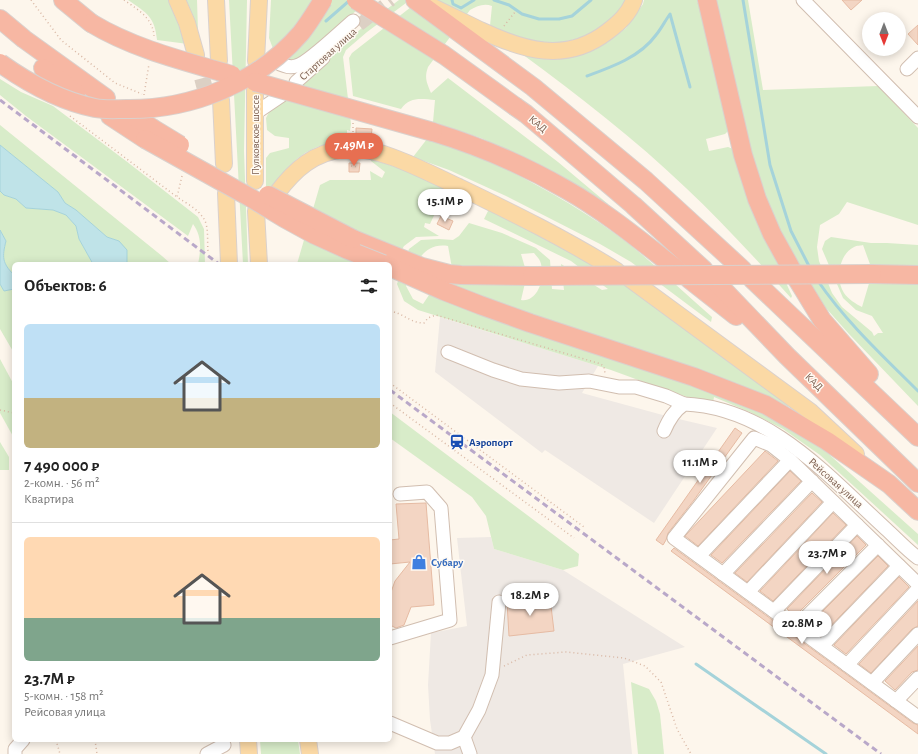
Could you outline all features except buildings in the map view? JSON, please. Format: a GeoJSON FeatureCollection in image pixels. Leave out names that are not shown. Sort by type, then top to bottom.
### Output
{"type":"FeatureCollection","features":[{"type":"Feature","properties":{"kind":"highway"},"geometry":{"type":"LineString","coordinates":[[63,0],[91,23],[105,31],[155,52],[232,75]]}},
{"type":"Feature","properties":{"kind":"highway"},"geometry":{"type":"LineString","coordinates":[[0,63],[32,85],[54,95],[96,108],[142,109],[170,106],[190,102],[213,94],[249,76],[285,49],[301,32],[323,0]]}},
{"type":"Feature","properties":{"kind":"highway","name":"КАД"},"geometry":{"type":"LineString","coordinates":[[356,0],[444,55],[526,114],[633,205],[696,274],[788,356],[918,483]]}},
{"type":"Feature","properties":{"kind":"highway"},"geometry":{"type":"LineString","coordinates":[[415,0],[533,87],[646,181],[747,274],[917,436]]}},
{"type":"Feature","properties":{"kind":"highway"},"geometry":{"type":"LineString","coordinates":[[707,0],[743,155],[757,199],[772,234],[822,320],[856,361],[896,402],[917,436]]}},
{"type":"Feature","properties":{"kind":"highway"},"geometry":{"type":"LineString","coordinates":[[0,19],[24,39],[106,98]]}},
{"type":"Feature","properties":{"kind":"highway"},"geometry":{"type":"LineString","coordinates":[[0,34],[76,93]]}},
{"type":"Feature","properties":{"kind":"highway"},"geometry":{"type":"LineString","coordinates":[[255,85],[433,132],[461,141],[496,154],[567,190],[696,274],[788,356]]}},
{"type":"Feature","properties":{"kind":"highway"},"geometry":{"type":"LineString","coordinates":[[110,116],[148,133],[353,239],[422,267],[449,274],[532,276],[918,275]]}},
{"type":"Feature","properties":{"kind":"highway"},"geometry":{"type":"LineString","coordinates":[[136,118],[148,133],[303,228],[348,250],[378,262]]}},
{"type":"Feature","properties":{"kind":"highway"},"geometry":{"type":"LineString","coordinates":[[392,268],[444,291],[530,323],[694,377],[766,405],[827,441],[889,484],[918,511]]}},
{"type":"Feature","properties":{"kind":"main road"},"geometry":{"type":"LineString","coordinates":[[177,0],[187,23],[196,55]]}},
{"type":"Feature","properties":{"kind":"main road"},"geometry":{"type":"LineString","coordinates":[[209,0],[217,31]]}},
{"type":"Feature","properties":{"kind":"main road"},"geometry":{"type":"LineString","coordinates":[[216,0],[218,61]]}},
{"type":"Feature","properties":{"kind":"main road"},"geometry":{"type":"LineString","coordinates":[[259,0],[256,39],[261,57]]}},
{"type":"Feature","properties":{"kind":"main road"},"geometry":{"type":"LineString","coordinates":[[420,0],[531,50],[558,51],[588,44],[624,18],[634,0]]}},
{"type":"Feature","properties":{"kind":"main road","name":"Пулковское шоссе"},"geometry":{"type":"LineString","coordinates":[[255,85],[255,181]]}},
{"type":"Feature","properties":{"kind":"main road"},"geometry":{"type":"LineString","coordinates":[[215,102],[224,161]]}},
{"type":"Feature","properties":{"kind":"main road"},"geometry":{"type":"LineString","coordinates":[[277,193],[299,167],[323,153],[346,148],[368,150],[412,165],[520,216],[582,248],[623,275],[811,412],[889,484]]}},
{"type":"Feature","properties":{"kind":"main road"},"geometry":{"type":"LineString","coordinates":[[226,193],[229,262]]}},
{"type":"Feature","properties":{"kind":"main road"},"geometry":{"type":"LineString","coordinates":[[258,215],[259,262]]}},
{"type":"Feature","properties":{"kind":"main road"},"geometry":{"type":"LineString","coordinates":[[308,742],[310,754]]}},
{"type":"Feature","properties":{"kind":"street"},"geometry":{"type":"LineString","coordinates":[[803,0],[918,117]]}},
{"type":"Feature","properties":{"kind":"street","name":"Стартовая улица"},"geometry":{"type":"LineString","coordinates":[[280,64],[289,67],[297,66],[306,62],[356,23],[296,82]]}},
{"type":"Feature","properties":{"kind":"street"},"geometry":{"type":"LineString","coordinates":[[907,70],[918,60]]}},
{"type":"Feature","properties":{"kind":"street"},"geometry":{"type":"LineString","coordinates":[[254,114],[282,95]]}},
{"type":"Feature","properties":{"kind":"street","name":"Рейсовая улица"},"geometry":{"type":"LineString","coordinates":[[448,352],[493,370],[521,379],[559,383],[589,381],[619,387],[636,387],[666,396],[684,404],[712,407],[780,436],[810,459],[918,558]]}},
{"type":"Feature","properties":{"kind":"street"},"geometry":{"type":"LineString","coordinates":[[664,430],[670,417],[677,408],[684,404]]}},
{"type":"Feature","properties":{"kind":"street"},"geometry":{"type":"LineString","coordinates":[[917,714],[896,701],[674,538],[754,438],[771,445],[790,460],[918,584]]}},
{"type":"Feature","properties":{"kind":"street"},"geometry":{"type":"LineString","coordinates":[[699,556],[790,460]]}},
{"type":"Feature","properties":{"kind":"street"},"geometry":{"type":"LineString","coordinates":[[723,574],[812,481]]}},
{"type":"Feature","properties":{"kind":"street"},"geometry":{"type":"LineString","coordinates":[[392,637],[450,620],[441,508],[427,492],[400,494]]}},
{"type":"Feature","properties":{"kind":"street"},"geometry":{"type":"LineString","coordinates":[[748,592],[833,502]]}},
{"type":"Feature","properties":{"kind":"street"},"geometry":{"type":"LineString","coordinates":[[774,611],[857,525]]}},
{"type":"Feature","properties":{"kind":"street"},"geometry":{"type":"LineString","coordinates":[[796,628],[878,545]]}},
{"type":"Feature","properties":{"kind":"street"},"geometry":{"type":"LineString","coordinates":[[822,646],[899,566]]}},
{"type":"Feature","properties":{"kind":"street"},"geometry":{"type":"LineString","coordinates":[[847,665],[918,589]]}},
{"type":"Feature","properties":{"kind":"street"},"geometry":{"type":"LineString","coordinates":[[392,724],[437,743],[450,743],[464,737],[479,710],[492,675],[499,602]]}},
{"type":"Feature","properties":{"kind":"street"},"geometry":{"type":"LineString","coordinates":[[872,683],[918,634]]}},
{"type":"Feature","properties":{"kind":"street"},"geometry":{"type":"LineString","coordinates":[[896,701],[918,678]]}},
{"type":"Feature","properties":{"kind":"street"},"geometry":{"type":"LineString","coordinates":[[464,737],[470,754]]}},
{"type":"Feature","properties":{"kind":"street"},"geometry":{"type":"LineString","coordinates":[[15,754],[15,749],[21,742]]}},
{"type":"Feature","properties":{"kind":"street"},"geometry":{"type":"LineString","coordinates":[[207,754],[224,746]]}},
{"type":"Feature","properties":{"kind":"path"},"geometry":{"type":"LineString","coordinates":[[31,0],[61,40],[115,83]]}},
{"type":"Feature","properties":{"kind":"path"},"geometry":{"type":"LineString","coordinates":[[124,0],[148,18],[153,30],[154,40]]}},
{"type":"Feature","properties":{"kind":"path"},"geometry":{"type":"LineString","coordinates":[[498,34],[515,12]]}},
{"type":"Feature","properties":{"kind":"path"},"geometry":{"type":"LineString","coordinates":[[144,95],[150,61]]}},
{"type":"Feature","properties":{"kind":"path"},"geometry":{"type":"LineString","coordinates":[[66,113],[194,209],[205,220],[207,228],[208,251]]}},
{"type":"Feature","properties":{"kind":"path"},"geometry":{"type":"LineString","coordinates":[[353,119],[353,137]]}},
{"type":"Feature","properties":{"kind":"path"},"geometry":{"type":"LineString","coordinates":[[358,135],[363,135]]}},
{"type":"Feature","properties":{"kind":"path"},"geometry":{"type":"LineString","coordinates":[[351,166],[358,167]]}},
{"type":"Feature","properties":{"kind":"path"},"geometry":{"type":"LineString","coordinates":[[177,197],[183,173]]}},
{"type":"Feature","properties":{"kind":"path"},"geometry":{"type":"LineString","coordinates":[[392,311],[397,312],[416,322],[424,322],[436,314],[601,364],[604,367],[608,384]]}},
{"type":"Feature","properties":{"kind":"path"},"geometry":{"type":"LineString","coordinates":[[392,384],[584,527]]}},
{"type":"Feature","properties":{"kind":"path"},"geometry":{"type":"LineString","coordinates":[[392,404],[574,538]]}},
{"type":"Feature","properties":{"kind":"path"},"geometry":{"type":"LineString","coordinates":[[0,410],[12,412]]}},
{"type":"Feature","properties":{"kind":"path"},"geometry":{"type":"LineString","coordinates":[[492,675],[504,666],[527,655],[566,652],[624,658],[646,666],[661,682],[677,729],[691,754]]}},
{"type":"Feature","properties":{"kind":"path"},"geometry":{"type":"LineString","coordinates":[[57,742],[60,754]]}},
{"type":"Feature","properties":{"kind":"path"},"geometry":{"type":"LineString","coordinates":[[95,742],[97,754]]}},
{"type":"Feature","properties":{"kind":"shaded area"},"geometry":{"type":"Polygon","coordinates":[[[440,317],[598,366],[582,393],[717,428],[654,523],[545,450],[542,453],[435,372],[440,317]]]}},
{"type":"Feature","properties":{"kind":"shaded area"},"geometry":{"type":"Polygon","coordinates":[[[491,537],[494,549],[563,570],[685,647],[623,664],[632,754],[435,754],[430,720],[428,685],[431,633],[467,626],[457,538],[491,537]]]}},
{"type":"Feature","properties":{"kind":"green space"},"geometry":{"type":"Polygon","coordinates":[[[128,0],[170,0],[188,44],[157,40],[154,26],[149,16],[128,0]]]}},
{"type":"Feature","properties":{"kind":"green space"},"geometry":{"type":"Polygon","coordinates":[[[185,0],[197,0],[198,32],[196,32],[185,0]]]}},
{"type":"Feature","properties":{"kind":"green space"},"geometry":{"type":"Polygon","coordinates":[[[229,0],[247,0],[244,151],[248,262],[243,262],[229,0]]]}},
{"type":"Feature","properties":{"kind":"green space"},"geometry":{"type":"Polygon","coordinates":[[[271,0],[368,0],[308,54],[289,63],[275,54],[269,38],[271,0]]]}},
{"type":"Feature","properties":{"kind":"green space"},"geometry":{"type":"Polygon","coordinates":[[[399,0],[410,0],[367,32],[346,50],[343,57],[351,124],[350,131],[347,130],[347,133],[350,134],[351,141],[322,145],[301,156],[283,173],[266,196],[266,158],[270,153],[289,148],[289,138],[275,136],[267,130],[266,118],[271,108],[363,27],[399,0]]]}},
{"type":"Feature","properties":{"kind":"green space"},"geometry":{"type":"Polygon","coordinates":[[[420,0],[629,0],[613,20],[600,31],[571,40],[547,43],[536,42],[515,36],[490,26],[492,6],[478,6],[470,10],[428,67],[426,74],[427,83],[431,93],[448,78],[558,162],[608,204],[606,206],[520,156],[481,138],[433,122],[435,100],[412,100],[401,109],[353,96],[349,58],[352,53],[420,0]]]}},
{"type":"Feature","properties":{"kind":"green space"},"geometry":{"type":"Polygon","coordinates":[[[644,0],[697,0],[703,20],[728,131],[725,134],[706,139],[709,151],[728,147],[733,149],[756,216],[792,296],[791,298],[727,228],[667,170],[606,118],[522,54],[577,55],[596,49],[626,28],[643,4],[644,0]]]}},
{"type":"Feature","properties":{"kind":"green space"},"geometry":{"type":"Polygon","coordinates":[[[716,0],[748,0],[763,90],[878,86],[918,128],[918,225],[847,202],[839,214],[820,225],[817,247],[819,261],[832,293],[842,307],[872,332],[874,336],[878,333],[883,333],[872,316],[856,310],[843,298],[822,249],[825,241],[831,237],[871,243],[918,245],[918,270],[871,267],[863,245],[854,247],[845,255],[839,275],[841,288],[844,293],[862,307],[870,280],[918,280],[918,406],[849,334],[818,299],[775,224],[755,174],[716,0]]]}},
{"type":"Feature","properties":{"kind":"green space"},"geometry":{"type":"Polygon","coordinates":[[[0,79],[21,92],[53,106],[198,217],[204,229],[205,262],[198,262],[200,243],[198,233],[193,224],[188,236],[0,95],[0,79]]]}},
{"type":"Feature","properties":{"kind":"green space"},"geometry":{"type":"Polygon","coordinates":[[[0,125],[169,262],[127,262],[119,241],[107,237],[76,210],[65,203],[58,192],[0,145],[0,125]]]}},
{"type":"Feature","properties":{"kind":"green space"},"geometry":{"type":"Polygon","coordinates":[[[427,139],[466,152],[495,164],[569,203],[629,244],[712,317],[711,322],[631,262],[600,244],[506,196],[449,170],[413,157],[427,139]]]}},
{"type":"Feature","properties":{"kind":"green space"},"geometry":{"type":"Polygon","coordinates":[[[371,159],[425,177],[455,192],[450,203],[430,194],[427,201],[437,209],[430,224],[425,223],[424,227],[439,236],[416,237],[404,246],[392,267],[392,262],[298,262],[320,185],[330,180],[371,180],[370,171],[382,178],[385,172],[371,161],[371,159]]]}},
{"type":"Feature","properties":{"kind":"green space"},"geometry":{"type":"Polygon","coordinates":[[[0,191],[4,195],[16,199],[26,208],[53,210],[66,215],[76,226],[79,239],[92,262],[12,262],[12,273],[4,260],[6,241],[0,230],[0,191]]]}},
{"type":"Feature","properties":{"kind":"green space"},"geometry":{"type":"Polygon","coordinates":[[[490,207],[593,259],[789,405],[788,408],[745,387],[450,287],[443,280],[525,283],[521,300],[527,300],[537,293],[540,287],[542,267],[540,260],[534,253],[521,254],[526,271],[452,268],[448,246],[431,248],[420,257],[406,286],[413,299],[423,304],[429,295],[715,391],[785,422],[823,449],[918,534],[918,545],[820,455],[783,429],[752,413],[714,397],[713,403],[693,399],[611,370],[418,310],[404,301],[397,284],[409,249],[421,240],[453,240],[459,236],[469,223],[502,233],[536,248],[550,260],[552,289],[564,290],[561,264],[602,290],[608,289],[571,261],[484,219],[490,207]]]}},
{"type":"Feature","properties":{"kind":"green space"},"geometry":{"type":"Polygon","coordinates":[[[0,284],[4,291],[12,289],[12,350],[0,329],[0,284]]]}},
{"type":"Feature","properties":{"kind":"green space"},"geometry":{"type":"Polygon","coordinates":[[[0,359],[12,381],[12,434],[0,413],[0,359]]]}},
{"type":"Feature","properties":{"kind":"green space"},"geometry":{"type":"Polygon","coordinates":[[[392,414],[579,554],[578,566],[563,570],[494,549],[486,516],[472,497],[392,439],[392,414]]]}},
{"type":"Feature","properties":{"kind":"green space"},"geometry":{"type":"Polygon","coordinates":[[[0,442],[9,457],[9,470],[0,470],[0,442]]]}},
{"type":"Feature","properties":{"kind":"green space"},"geometry":{"type":"Polygon","coordinates":[[[631,682],[649,689],[656,701],[660,714],[664,754],[638,754],[631,682]]]}},
{"type":"Feature","properties":{"kind":"green space"},"geometry":{"type":"Polygon","coordinates":[[[260,742],[298,742],[300,754],[261,754],[260,742]]]}},
{"type":"Feature","properties":{"kind":"water"},"geometry":{"type":"Polygon","coordinates":[[[0,145],[58,192],[65,203],[76,210],[107,237],[119,241],[127,250],[127,262],[92,262],[79,239],[76,226],[66,215],[53,210],[26,208],[16,199],[4,195],[0,191],[0,145]]]}},
{"type":"Feature","properties":{"kind":"water"},"geometry":{"type":"Polygon","coordinates":[[[0,230],[6,241],[4,260],[12,273],[12,289],[4,291],[0,284],[0,230]]]}},
{"type":"Feature","properties":{"kind":"waterway"},"geometry":{"type":"LineString","coordinates":[[326,21],[350,0]]}},
{"type":"Feature","properties":{"kind":"waterway"},"geometry":{"type":"LineString","coordinates":[[452,0],[453,4],[461,8],[474,0]]}},
{"type":"Feature","properties":{"kind":"waterway"},"geometry":{"type":"LineString","coordinates":[[494,0],[509,5],[522,14],[539,19],[559,19],[572,16],[591,0]]}},
{"type":"Feature","properties":{"kind":"waterway"},"geometry":{"type":"LineString","coordinates":[[743,0],[770,165],[791,231],[810,268]]}},
{"type":"Feature","properties":{"kind":"waterway"},"geometry":{"type":"LineString","coordinates":[[587,76],[616,65],[634,55],[649,43],[660,30],[670,14],[690,87]]}},
{"type":"Feature","properties":{"kind":"waterway"},"geometry":{"type":"LineString","coordinates":[[818,281],[853,325],[918,391]]}},
{"type":"Feature","properties":{"kind":"waterway"},"geometry":{"type":"LineString","coordinates":[[696,664],[826,754]]}},
{"type":"Feature","properties":{"kind":"tunnel"},"geometry":{"type":"LineString","coordinates":[[359,25],[391,0]]}},
{"type":"Feature","properties":{"kind":"tunnel"},"geometry":{"type":"LineString","coordinates":[[196,55],[209,104]]}},
{"type":"Feature","properties":{"kind":"railway"},"geometry":{"type":"LineString","coordinates":[[0,100],[216,262]]}},
{"type":"Feature","properties":{"kind":"railway"},"geometry":{"type":"LineString","coordinates":[[392,391],[881,754]]}},
{"type":"Feature","properties":{"kind":"place","name":"Аэропорт"},"geometry":{"type":"Point","coordinates":[457,442]}},
{"type":"Feature","properties":{"kind":"place","name":"Субару"},"geometry":{"type":"Point","coordinates":[419,562]}}]}
